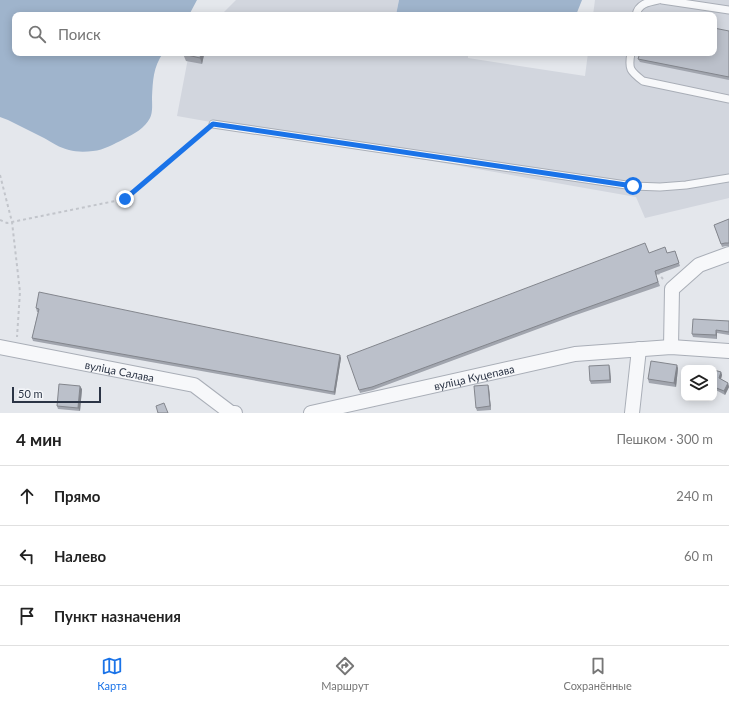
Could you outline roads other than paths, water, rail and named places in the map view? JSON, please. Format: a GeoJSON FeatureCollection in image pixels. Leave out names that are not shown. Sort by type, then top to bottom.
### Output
{"type":"FeatureCollection","features":[{"type":"Feature","properties":{"kind":"street"},"geometry":{"type":"LineString","coordinates":[[671,347],[672,289],[699,266],[729,254]]}},
{"type":"Feature","properties":{"kind":"street","name":"вуліца Салава"},"geometry":{"type":"LineString","coordinates":[[0,347],[194,385],[231,413]]}},
{"type":"Feature","properties":{"kind":"street","name":"вуліца Куцепава"},"geometry":{"type":"LineString","coordinates":[[311,413],[575,354],[671,347],[729,351]]}},
{"type":"Feature","properties":{"kind":"street"},"geometry":{"type":"LineString","coordinates":[[632,413],[639,349]]}},
{"type":"Feature","properties":{"kind":"lane"},"geometry":{"type":"LineString","coordinates":[[637,12],[645,3],[658,0]]}},
{"type":"Feature","properties":{"kind":"lane"},"geometry":{"type":"LineString","coordinates":[[662,0],[729,10]]}},
{"type":"Feature","properties":{"kind":"lane"},"geometry":{"type":"LineString","coordinates":[[630,56],[629,65],[633,74],[643,80],[729,99]]}},
{"type":"Feature","properties":{"kind":"lane"},"geometry":{"type":"LineString","coordinates":[[213,124],[633,186],[660,187],[686,185],[729,178]]}},
{"type":"Feature","properties":{"kind":"water"},"geometry":{"type":"Polygon","coordinates":[[[0,0],[197,0],[191,12],[12,12],[12,56],[161,56],[154,74],[152,111],[148,122],[135,133],[113,145],[84,152],[72,151],[62,148],[0,117],[0,0]]]}},
{"type":"Feature","properties":{"kind":"water"},"geometry":{"type":"Polygon","coordinates":[[[399,0],[582,0],[577,12],[397,12],[399,0]]]}}]}
